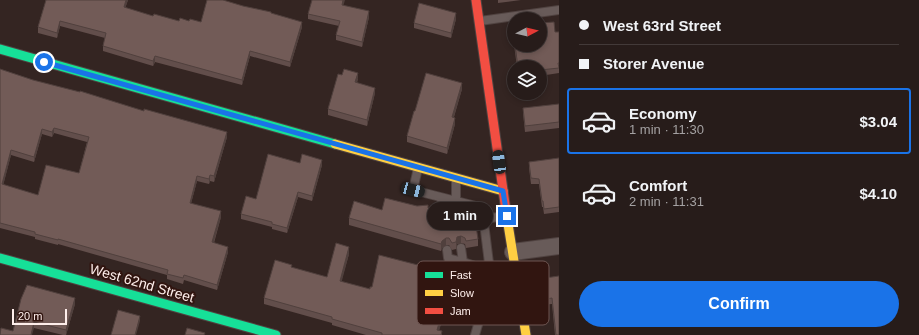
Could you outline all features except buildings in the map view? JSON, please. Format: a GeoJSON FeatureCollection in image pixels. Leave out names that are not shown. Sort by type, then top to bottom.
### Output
{"type":"FeatureCollection","features":[{"type":"Feature","properties":{"kind":"street"},"geometry":{"type":"LineString","coordinates":[[476,0],[514,261]]}},
{"type":"Feature","properties":{"kind":"street"},"geometry":{"type":"LineString","coordinates":[[0,49],[503,191]]}},
{"type":"Feature","properties":{"kind":"street"},"geometry":{"type":"LineString","coordinates":[[513,252],[559,246]]}},
{"type":"Feature","properties":{"kind":"street","name":"West 62nd Street"},"geometry":{"type":"LineString","coordinates":[[0,258],[276,335]]}},
{"type":"Feature","properties":{"kind":"street"},"geometry":{"type":"LineString","coordinates":[[524,325],[526,335]]}},
{"type":"Feature","properties":{"kind":"lane"},"geometry":{"type":"LineString","coordinates":[[479,21],[559,10]]}},
{"type":"Feature","properties":{"kind":"lane"},"geometry":{"type":"LineString","coordinates":[[418,167],[413,190],[476,206],[483,215],[489,261]]}},
{"type":"Feature","properties":{"kind":"lane"},"geometry":{"type":"LineString","coordinates":[[456,178],[458,221]]}},
{"type":"Feature","properties":{"kind":"lane"},"geometry":{"type":"LineString","coordinates":[[441,198],[444,223]]}},
{"type":"Feature","properties":{"kind":"lane"},"geometry":{"type":"LineString","coordinates":[[483,219],[507,216]]}},
{"type":"Feature","properties":{"kind":"lane"},"geometry":{"type":"LineString","coordinates":[[461,248],[463,261]]}},
{"type":"Feature","properties":{"kind":"lane"},"geometry":{"type":"LineString","coordinates":[[447,250],[448,258],[459,261]]}},
{"type":"Feature","properties":{"kind":"lane"},"geometry":{"type":"LineString","coordinates":[[475,335],[478,325]]}},
{"type":"Feature","properties":{"kind":"traffic: fast"},"geometry":{"type":"LineString","coordinates":[[0,49],[335,144]]}},
{"type":"Feature","properties":{"kind":"traffic: fast"},"geometry":{"type":"LineString","coordinates":[[0,258],[276,335]]}},
{"type":"Feature","properties":{"kind":"traffic: slow"},"geometry":{"type":"LineString","coordinates":[[335,144],[503,191]]}},
{"type":"Feature","properties":{"kind":"traffic: slow"},"geometry":{"type":"LineString","coordinates":[[507,218],[514,261]]}},
{"type":"Feature","properties":{"kind":"traffic: slow"},"geometry":{"type":"LineString","coordinates":[[524,325],[526,335]]}},
{"type":"Feature","properties":{"kind":"traffic: jam"},"geometry":{"type":"LineString","coordinates":[[476,0],[507,218]]}},
{"type":"Feature","properties":{"kind":"route"},"geometry":{"type":"LineString","coordinates":[[44,62],[503,191],[507,216]]}}]}
